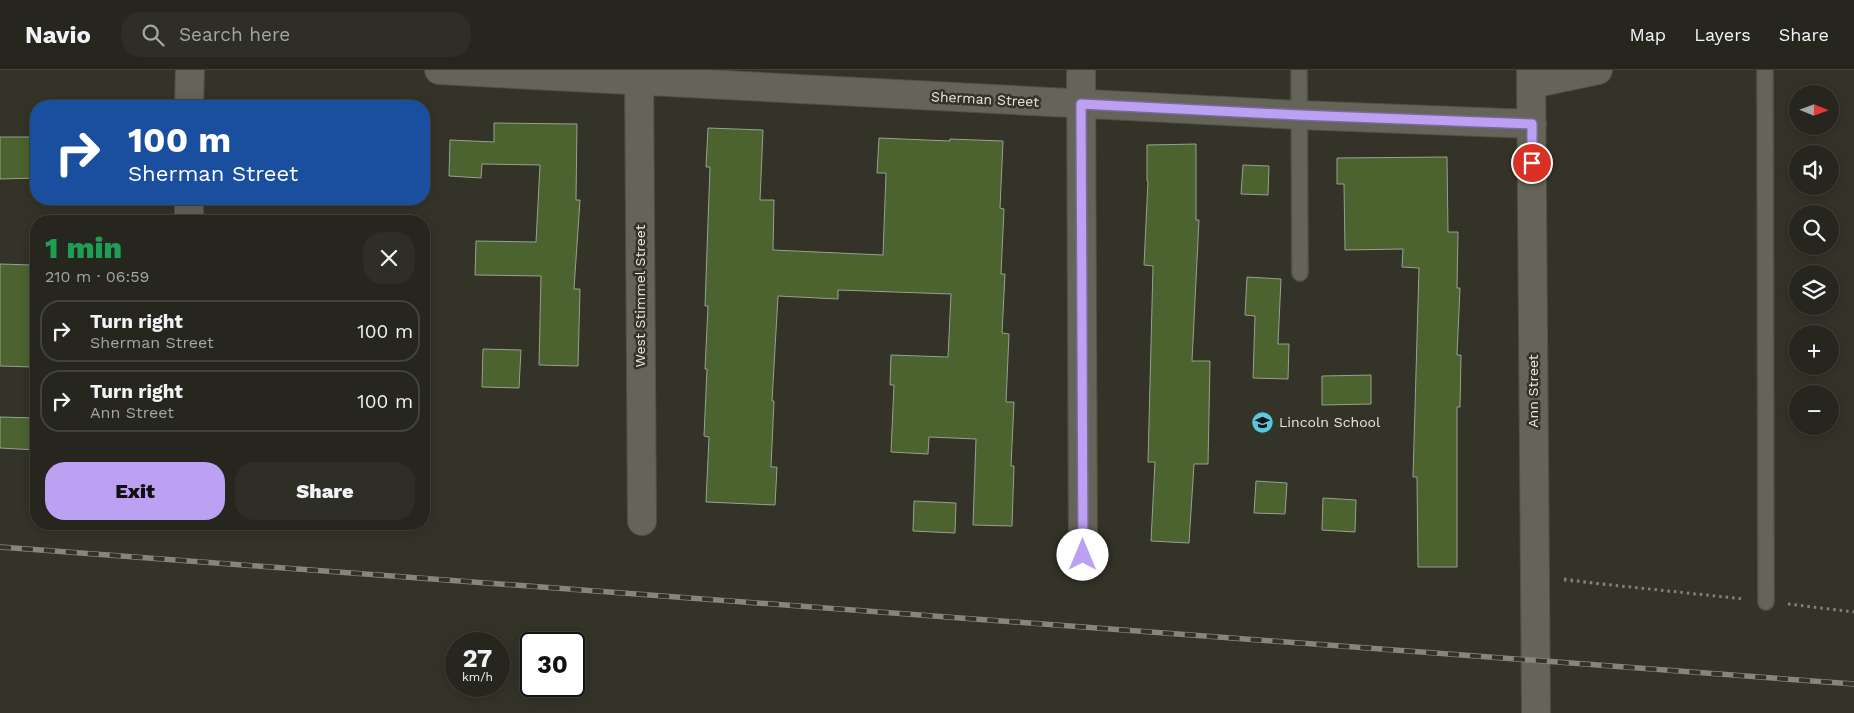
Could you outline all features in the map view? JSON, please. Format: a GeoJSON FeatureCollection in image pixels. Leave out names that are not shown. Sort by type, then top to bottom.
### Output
{"type":"FeatureCollection","features":[{"type":"Feature","properties":{"kind":"street"},"geometry":{"type":"LineString","coordinates":[[190,70],[190,100]]}},
{"type":"Feature","properties":{"kind":"street","name":"Sherman Street"},"geometry":{"type":"LineString","coordinates":[[439,70],[639,75],[1081,104],[1532,124]]}},
{"type":"Feature","properties":{"kind":"street"},"geometry":{"type":"LineString","coordinates":[[1081,70],[1083,555]]}},
{"type":"Feature","properties":{"kind":"street"},"geometry":{"type":"LineString","coordinates":[[1531,77],[1598,70]]}},
{"type":"Feature","properties":{"kind":"street","name":"West Stimmel Street"},"geometry":{"type":"LineString","coordinates":[[639,75],[642,521]]}},
{"type":"Feature","properties":{"kind":"street","name":"Ann Street"},"geometry":{"type":"LineString","coordinates":[[1531,77],[1536,713]]}},
{"type":"Feature","properties":{"kind":"lane"},"geometry":{"type":"LineString","coordinates":[[1299,70],[1300,273]]}},
{"type":"Feature","properties":{"kind":"lane"},"geometry":{"type":"LineString","coordinates":[[1765,70],[1766,602]]}},
{"type":"Feature","properties":{"kind":"path"},"geometry":{"type":"LineString","coordinates":[[1535,575],[1854,612]]}},
{"type":"Feature","properties":{"kind":"building"},"geometry":{"type":"Polygon","coordinates":[[[494,123],[577,124],[576,200],[580,200],[574,289],[580,289],[578,366],[539,365],[541,276],[475,275],[476,241],[536,242],[540,165],[482,164],[481,178],[449,176],[450,140],[494,142],[494,123]]]}},
{"type":"Feature","properties":{"kind":"building"},"geometry":{"type":"Polygon","coordinates":[[[708,128],[763,130],[760,200],[774,200],[773,250],[883,255],[886,173],[877,173],[879,138],[1003,141],[1000,208],[1004,209],[1001,274],[1005,274],[1002,333],[1009,334],[1006,402],[1014,402],[1011,466],[1014,466],[1012,526],[973,525],[976,439],[929,437],[928,454],[891,452],[894,385],[890,385],[891,355],[948,357],[951,294],[838,290],[838,299],[778,296],[772,401],[774,401],[771,467],[777,467],[775,505],[706,502],[709,437],[704,436],[708,306],[705,306],[710,167],[706,167],[708,128]]]}},
{"type":"Feature","properties":{"kind":"building"},"geometry":{"type":"Polygon","coordinates":[[[0,137],[30,137],[30,178],[0,179],[0,137]]]}},
{"type":"Feature","properties":{"kind":"building"},"geometry":{"type":"Polygon","coordinates":[[[1196,144],[1196,220],[1199,220],[1192,361],[1210,361],[1208,464],[1194,464],[1189,543],[1151,541],[1155,462],[1148,462],[1153,266],[1144,265],[1148,181],[1147,145],[1196,144]]]}},
{"type":"Feature","properties":{"kind":"building"},"geometry":{"type":"Polygon","coordinates":[[[1447,157],[1448,232],[1458,232],[1457,288],[1460,288],[1457,355],[1461,355],[1460,407],[1457,407],[1457,567],[1418,567],[1417,477],[1413,477],[1419,268],[1402,267],[1403,249],[1345,250],[1344,184],[1337,184],[1337,158],[1447,157]]]}},
{"type":"Feature","properties":{"kind":"building"},"geometry":{"type":"Polygon","coordinates":[[[1243,165],[1269,166],[1268,195],[1241,194],[1243,165]]]}},
{"type":"Feature","properties":{"kind":"building"},"geometry":{"type":"Polygon","coordinates":[[[0,264],[30,265],[30,367],[0,366],[0,264]]]}},
{"type":"Feature","properties":{"kind":"building"},"geometry":{"type":"Polygon","coordinates":[[[1247,277],[1281,279],[1278,344],[1289,344],[1288,379],[1253,378],[1255,316],[1245,315],[1247,277]]]}},
{"type":"Feature","properties":{"kind":"building"},"geometry":{"type":"Polygon","coordinates":[[[483,349],[521,350],[519,388],[482,387],[483,349]]]}},
{"type":"Feature","properties":{"kind":"building"},"geometry":{"type":"Polygon","coordinates":[[[1371,375],[1371,404],[1322,405],[1322,376],[1371,375]]]}},
{"type":"Feature","properties":{"kind":"building"},"geometry":{"type":"Polygon","coordinates":[[[0,417],[30,418],[30,450],[0,448],[0,417]]]}},
{"type":"Feature","properties":{"kind":"building"},"geometry":{"type":"Polygon","coordinates":[[[1256,481],[1287,483],[1285,514],[1254,513],[1256,481]]]}},
{"type":"Feature","properties":{"kind":"building"},"geometry":{"type":"Polygon","coordinates":[[[1323,498],[1356,500],[1355,532],[1322,530],[1323,498]]]}},
{"type":"Feature","properties":{"kind":"building"},"geometry":{"type":"Polygon","coordinates":[[[914,501],[956,503],[955,533],[913,531],[914,501]]]}},
{"type":"Feature","properties":{"kind":"railway"},"geometry":{"type":"LineString","coordinates":[[0,547],[1854,684]]}},
{"type":"Feature","properties":{"kind":"place","name":"Lincoln School"},"geometry":{"type":"Point","coordinates":[1263,422]}},
{"type":"Feature","properties":{"kind":"route"},"geometry":{"type":"LineString","coordinates":[[1083,555],[1081,104],[1532,124],[1532,163]]}}]}
